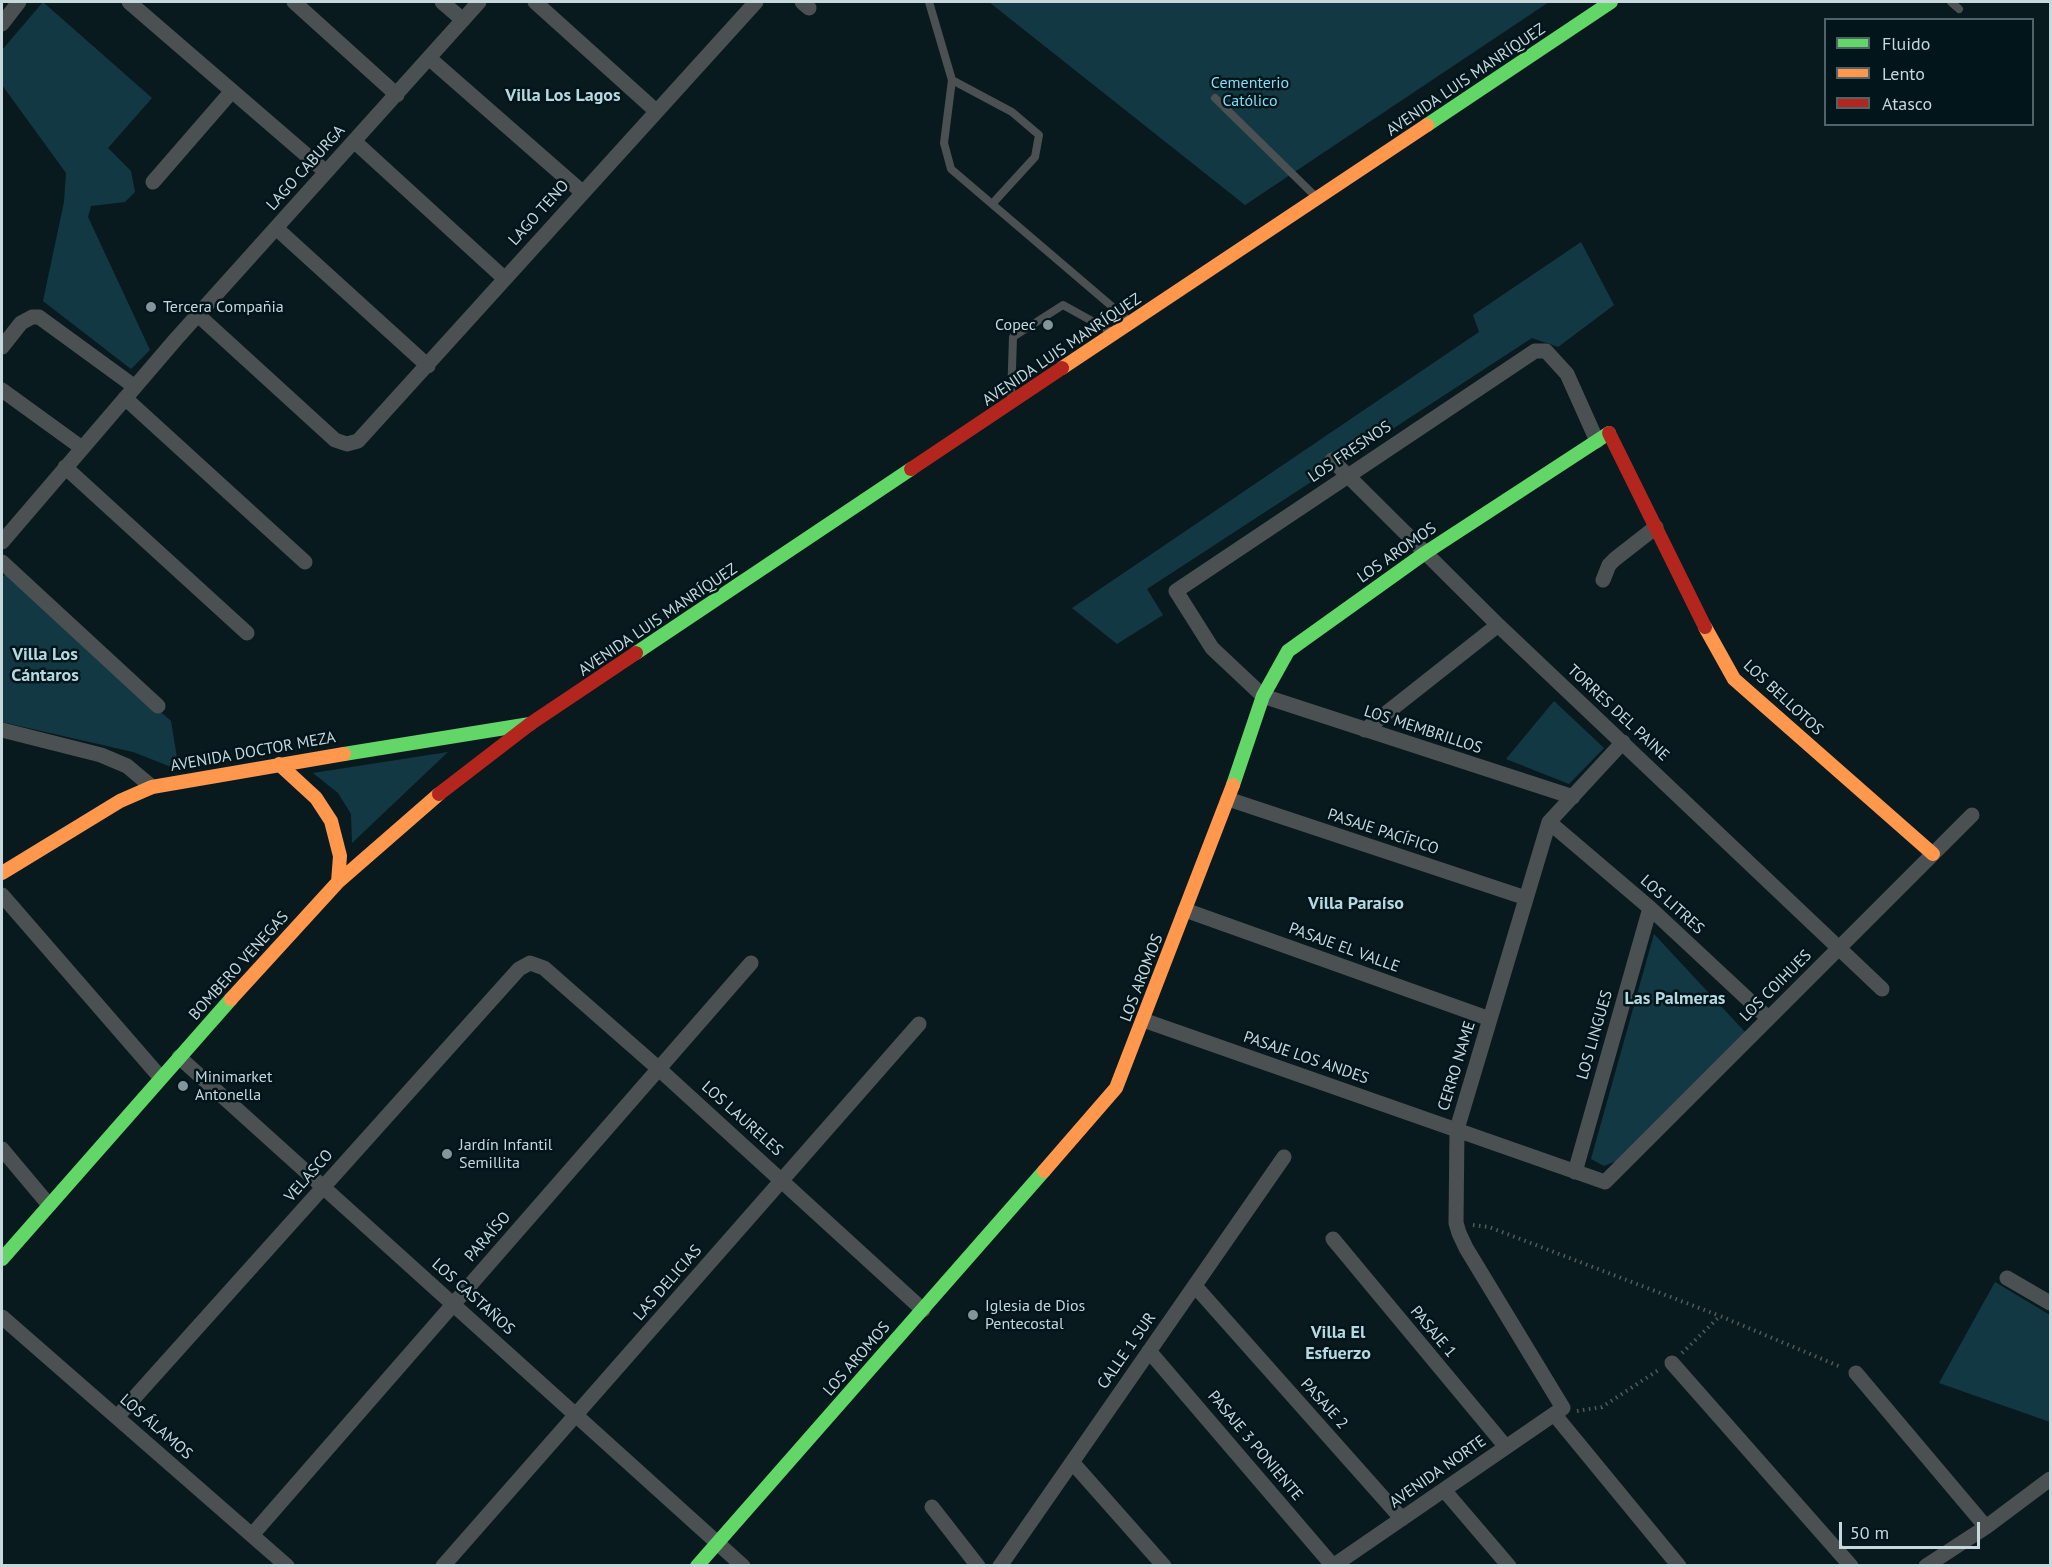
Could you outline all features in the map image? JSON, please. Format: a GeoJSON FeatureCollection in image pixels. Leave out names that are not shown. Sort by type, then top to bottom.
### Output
{"type":"FeatureCollection","features":[{"type":"Feature","properties":{"kind":"main road","name":"AVENIDA LUIS MANRÍQUEZ"},"geometry":{"type":"LineString","coordinates":[[530,724],[1611,2]]}},
{"type":"Feature","properties":{"kind":"main road","name":"LOS BELLOTOS"},"geometry":{"type":"LineString","coordinates":[[1603,437],[1656,528],[1717,652],[1734,679],[1933,854]]}},
{"type":"Feature","properties":{"kind":"main road","name":"LOS AROMOS"},"geometry":{"type":"LineString","coordinates":[[697,1566],[1116,1088],[1228,799],[1263,696],[1282,659],[1296,644],[1425,553],[1603,437]]}},
{"type":"Feature","properties":{"kind":"main road","name":"AVENIDA DOCTOR MEZA"},"geometry":{"type":"LineString","coordinates":[[2,873],[120,801],[152,787],[279,764],[530,724]]}},
{"type":"Feature","properties":{"kind":"main road","name":"BOMBERO VENEGAS"},"geometry":{"type":"LineString","coordinates":[[2,1259],[160,1077],[338,882],[429,802],[530,724]]}},
{"type":"Feature","properties":{"kind":"main road"},"geometry":{"type":"LineString","coordinates":[[279,764],[316,798],[331,821],[340,856],[338,882]]}},
{"type":"Feature","properties":{"kind":"street"},"geometry":{"type":"LineString","coordinates":[[2,24],[20,2]]}},
{"type":"Feature","properties":{"kind":"street"},"geometry":{"type":"LineString","coordinates":[[129,2],[326,172]]}},
{"type":"Feature","properties":{"kind":"street"},"geometry":{"type":"LineString","coordinates":[[294,2],[397,95]]}},
{"type":"Feature","properties":{"kind":"street"},"geometry":{"type":"LineString","coordinates":[[442,2],[463,20]]}},
{"type":"Feature","properties":{"kind":"street","name":"LAGO CABURGA"},"geometry":{"type":"LineString","coordinates":[[3,537],[198,315],[479,2]]}},
{"type":"Feature","properties":{"kind":"street"},"geometry":{"type":"LineString","coordinates":[[535,2],[656,111]]}},
{"type":"Feature","properties":{"kind":"street","name":"LAGO TENO"},"geometry":{"type":"LineString","coordinates":[[198,315],[335,440],[347,444],[364,438],[582,192],[756,2]]}},
{"type":"Feature","properties":{"kind":"street"},"geometry":{"type":"LineString","coordinates":[[429,58],[582,192]]}},
{"type":"Feature","properties":{"kind":"street"},"geometry":{"type":"LineString","coordinates":[[153,182],[232,91]]}},
{"type":"Feature","properties":{"kind":"street"},"geometry":{"type":"LineString","coordinates":[[354,141],[505,279]]}},
{"type":"Feature","properties":{"kind":"street"},"geometry":{"type":"LineString","coordinates":[[276,228],[428,366]]}},
{"type":"Feature","properties":{"kind":"street"},"geometry":{"type":"LineString","coordinates":[[2,347],[26,319],[39,317],[130,393],[305,562]]}},
{"type":"Feature","properties":{"kind":"street","name":"LOS BELLOTOS"},"geometry":{"type":"LineString","coordinates":[[1546,351],[1567,374],[1603,437]]}},
{"type":"Feature","properties":{"kind":"street","name":"LOS FRESNOS"},"geometry":{"type":"LineString","coordinates":[[1263,696],[1212,648],[1176,591],[1528,353],[1546,351]]}},
{"type":"Feature","properties":{"kind":"street"},"geometry":{"type":"LineString","coordinates":[[2,390],[82,448]]}},
{"type":"Feature","properties":{"kind":"street","name":"TORRES DEL PAINE"},"geometry":{"type":"LineString","coordinates":[[1332,460],[1498,625],[1882,989]]}},
{"type":"Feature","properties":{"kind":"street"},"geometry":{"type":"LineString","coordinates":[[65,468],[247,633]]}},
{"type":"Feature","properties":{"kind":"street"},"geometry":{"type":"LineString","coordinates":[[1604,580],[1609,566],[1615,559],[1656,528]]}},
{"type":"Feature","properties":{"kind":"street"},"geometry":{"type":"LineString","coordinates":[[2,562],[158,706]]}},
{"type":"Feature","properties":{"kind":"street"},"geometry":{"type":"LineString","coordinates":[[1365,730],[1498,625]]}},
{"type":"Feature","properties":{"kind":"street","name":"LOS MEMBRILLOS"},"geometry":{"type":"LineString","coordinates":[[1263,696],[1573,797]]}},
{"type":"Feature","properties":{"kind":"street"},"geometry":{"type":"LineString","coordinates":[[2,730],[101,755],[127,766],[152,787]]}},
{"type":"Feature","properties":{"kind":"street","name":"CERRO NAME"},"geometry":{"type":"LineString","coordinates":[[1623,742],[1549,822],[1457,1130],[1456,1223],[1466,1248],[1558,1411],[1679,1566]]}},
{"type":"Feature","properties":{"kind":"street","name":"PASAJE PACÍFICO"},"geometry":{"type":"LineString","coordinates":[[1228,799],[1526,898]]}},
{"type":"Feature","properties":{"kind":"street","name":"LOS COIHUES"},"geometry":{"type":"LineString","coordinates":[[1605,1182],[1972,815]]}},
{"type":"Feature","properties":{"kind":"street","name":"LOS LITRES"},"geometry":{"type":"LineString","coordinates":[[1549,822],[1650,908],[1768,1018]]}},
{"type":"Feature","properties":{"kind":"street"},"geometry":{"type":"LineString","coordinates":[[2,895],[160,1077]]}},
{"type":"Feature","properties":{"kind":"street","name":"LOS LINGUES"},"geometry":{"type":"LineString","coordinates":[[1575,1172],[1650,908]]}},
{"type":"Feature","properties":{"kind":"street","name":"PASAJE EL VALLE"},"geometry":{"type":"LineString","coordinates":[[1185,910],[1490,1019]]}},
{"type":"Feature","properties":{"kind":"street","name":"LOS LAURELES"},"geometry":{"type":"LineString","coordinates":[[530,963],[544,968],[659,1069],[923,1310]]}},
{"type":"Feature","properties":{"kind":"street","name":"VELASCO"},"geometry":{"type":"LineString","coordinates":[[117,1417],[519,969],[530,963]]}},
{"type":"Feature","properties":{"kind":"street","name":"PARAÍSO"},"geometry":{"type":"LineString","coordinates":[[252,1535],[751,963]]}},
{"type":"Feature","properties":{"kind":"street","name":"PASAJE LOS ANDES"},"geometry":{"type":"LineString","coordinates":[[1143,1020],[1605,1182]]}},
{"type":"Feature","properties":{"kind":"street","name":"LAS DELICIAS"},"geometry":{"type":"LineString","coordinates":[[443,1566],[919,1024]]}},
{"type":"Feature","properties":{"kind":"street","name":"LOS CASTAÑOS"},"geometry":{"type":"LineString","coordinates":[[179,1057],[743,1566]]}},
{"type":"Feature","properties":{"kind":"street"},"geometry":{"type":"LineString","coordinates":[[2,1149],[49,1205]]}},
{"type":"Feature","properties":{"kind":"street","name":"CALLE 1 SUR"},"geometry":{"type":"LineString","coordinates":[[1000,1566],[1284,1157]]}},
{"type":"Feature","properties":{"kind":"street","name":"PASAJE 1"},"geometry":{"type":"LineString","coordinates":[[1334,1239],[1506,1447]]}},
{"type":"Feature","properties":{"kind":"street"},"geometry":{"type":"LineString","coordinates":[[2007,1278],[2050,1303]]}},
{"type":"Feature","properties":{"kind":"street","name":"PASAJE 2"},"geometry":{"type":"LineString","coordinates":[[1195,1286],[1402,1519]]}},
{"type":"Feature","properties":{"kind":"street","name":"LOS ÁLAMOS"},"geometry":{"type":"LineString","coordinates":[[2,1317],[287,1566]]}},
{"type":"Feature","properties":{"kind":"street","name":"PASAJE 3 PONIENTE"},"geometry":{"type":"LineString","coordinates":[[1149,1351],[1333,1566]]}},
{"type":"Feature","properties":{"kind":"street"},"geometry":{"type":"LineString","coordinates":[[1672,1363],[1851,1566]]}},
{"type":"Feature","properties":{"kind":"street"},"geometry":{"type":"LineString","coordinates":[[1856,1373],[1986,1527]]}},
{"type":"Feature","properties":{"kind":"street","name":"AVENIDA NORTE"},"geometry":{"type":"LineString","coordinates":[[1333,1566],[1558,1411]]}},
{"type":"Feature","properties":{"kind":"street"},"geometry":{"type":"LineString","coordinates":[[1072,1462],[1164,1566]]}},
{"type":"Feature","properties":{"kind":"street"},"geometry":{"type":"LineString","coordinates":[[1926,1566],[1986,1527],[2050,1479]]}},
{"type":"Feature","properties":{"kind":"street"},"geometry":{"type":"LineString","coordinates":[[1444,1490],[1509,1566]]}},
{"type":"Feature","properties":{"kind":"street"},"geometry":{"type":"LineString","coordinates":[[932,1507],[978,1566]]}},
{"type":"Feature","properties":{"kind":"lane"},"geometry":{"type":"LineString","coordinates":[[930,2],[952,80],[944,143],[951,169],[1132,324]]}},
{"type":"Feature","properties":{"kind":"lane"},"geometry":{"type":"LineString","coordinates":[[1951,2],[1959,9]]}},
{"type":"Feature","properties":{"kind":"lane"},"geometry":{"type":"LineString","coordinates":[[952,80],[1011,112],[1039,135],[1035,157],[993,203]]}},
{"type":"Feature","properties":{"kind":"lane"},"geometry":{"type":"LineString","coordinates":[[1215,98],[1318,199]]}},
{"type":"Feature","properties":{"kind":"lane"},"geometry":{"type":"LineString","coordinates":[[1010,404],[1013,337],[1063,305],[1116,334]]}},
{"type":"Feature","properties":{"kind":"path"},"geometry":{"type":"LineString","coordinates":[[1456,1223],[1489,1227],[1720,1316],[1856,1373]]}},
{"type":"Feature","properties":{"kind":"path"},"geometry":{"type":"LineString","coordinates":[[1558,1411],[1602,1407],[1672,1363],[1720,1316]]}},
{"type":"Feature","properties":{"kind":"green space"},"geometry":{"type":"Polygon","coordinates":[[[43,2],[152,98],[108,148],[131,171],[135,192],[125,202],[91,206],[88,217],[150,350],[131,369],[43,301],[64,202],[66,173],[2,85],[2,50],[43,2]]]}},
{"type":"Feature","properties":{"kind":"green space","name":"Cementerio Católico"},"geometry":{"type":"Polygon","coordinates":[[[989,2],[1549,2],[1245,205],[989,2]]]}},
{"type":"Feature","properties":{"kind":"green space"},"geometry":{"type":"Polygon","coordinates":[[[1581,242],[1614,305],[1558,347],[1532,338],[1147,589],[1163,615],[1117,644],[1072,608],[1479,332],[1473,315],[1581,242]]]}},
{"type":"Feature","properties":{"kind":"green space"},"geometry":{"type":"Polygon","coordinates":[[[6,574],[171,721],[179,770],[133,752],[2,722],[2,577],[6,574]]]}},
{"type":"Feature","properties":{"kind":"green space"},"geometry":{"type":"Polygon","coordinates":[[[1554,701],[1604,748],[1569,784],[1506,759],[1554,701]]]}},
{"type":"Feature","properties":{"kind":"green space"},"geometry":{"type":"Polygon","coordinates":[[[448,752],[352,843],[351,814],[338,793],[313,773],[448,752]]]}},
{"type":"Feature","properties":{"kind":"green space"},"geometry":{"type":"Polygon","coordinates":[[[1654,934],[1745,1032],[1619,1160],[1604,1166],[1591,1159],[1654,934]]]}},
{"type":"Feature","properties":{"kind":"green space"},"geometry":{"type":"Polygon","coordinates":[[[1995,1282],[2050,1315],[2050,1422],[1939,1383],[1995,1282]]]}},
{"type":"Feature","properties":{"kind":"traffic: fast"},"geometry":{"type":"LineString","coordinates":[[1427,125],[1611,2]]}},
{"type":"Feature","properties":{"kind":"traffic: fast"},"geometry":{"type":"LineString","coordinates":[[1233,785],[1263,696],[1288,651],[1425,553],[1609,433]]}},
{"type":"Feature","properties":{"kind":"traffic: fast"},"geometry":{"type":"LineString","coordinates":[[636,653],[911,469]]}},
{"type":"Feature","properties":{"kind":"traffic: fast"},"geometry":{"type":"LineString","coordinates":[[344,754],[530,724]]}},
{"type":"Feature","properties":{"kind":"traffic: fast"},"geometry":{"type":"LineString","coordinates":[[2,1259],[231,999]]}},
{"type":"Feature","properties":{"kind":"traffic: fast"},"geometry":{"type":"LineString","coordinates":[[697,1566],[1044,1171]]}},
{"type":"Feature","properties":{"kind":"traffic: slow"},"geometry":{"type":"LineString","coordinates":[[1062,368],[1427,125]]}},
{"type":"Feature","properties":{"kind":"traffic: slow"},"geometry":{"type":"LineString","coordinates":[[1705,627],[1734,679],[1933,854]]}},
{"type":"Feature","properties":{"kind":"traffic: slow"},"geometry":{"type":"LineString","coordinates":[[2,873],[120,801],[152,787],[344,754]]}},
{"type":"Feature","properties":{"kind":"traffic: slow"},"geometry":{"type":"LineString","coordinates":[[279,764],[316,798],[331,821],[340,856],[338,882]]}},
{"type":"Feature","properties":{"kind":"traffic: slow"},"geometry":{"type":"LineString","coordinates":[[1044,1171],[1116,1088],[1233,785]]}},
{"type":"Feature","properties":{"kind":"traffic: slow"},"geometry":{"type":"LineString","coordinates":[[231,999],[338,882],[439,794]]}},
{"type":"Feature","properties":{"kind":"traffic: jam"},"geometry":{"type":"LineString","coordinates":[[911,469],[1062,368]]}},
{"type":"Feature","properties":{"kind":"traffic: jam"},"geometry":{"type":"LineString","coordinates":[[1609,433],[1705,627]]}},
{"type":"Feature","properties":{"kind":"traffic: jam"},"geometry":{"type":"LineString","coordinates":[[439,794],[530,724],[636,653]]}},
{"type":"Feature","properties":{"kind":"place","name":"Tercera Compañia"},"geometry":{"type":"Point","coordinates":[151,307]}},
{"type":"Feature","properties":{"kind":"place","name":"Copec"},"geometry":{"type":"Point","coordinates":[1048,325]}},
{"type":"Feature","properties":{"kind":"place","name":"Minimarket Antonella"},"geometry":{"type":"Point","coordinates":[183,1086]}},
{"type":"Feature","properties":{"kind":"place","name":"Jardín Infantil Semillita"},"geometry":{"type":"Point","coordinates":[447,1154]}},
{"type":"Feature","properties":{"kind":"place","name":"Iglesia de Dios Pentecostal"},"geometry":{"type":"Point","coordinates":[973,1315]}},
{"type":"Feature","properties":{"kind":"district","name":"Villa Los Lagos"},"geometry":{"type":"Point","coordinates":[563,96]}},
{"type":"Feature","properties":{"kind":"district","name":"Villa Los Cántaros"},"geometry":{"type":"Point","coordinates":[45,665]}},
{"type":"Feature","properties":{"kind":"district","name":"Villa Paraíso"},"geometry":{"type":"Point","coordinates":[1356,904]}},
{"type":"Feature","properties":{"kind":"district","name":"Las Palmeras"},"geometry":{"type":"Point","coordinates":[1675,999]}},
{"type":"Feature","properties":{"kind":"district","name":"Villa El Esfuerzo"},"geometry":{"type":"Point","coordinates":[1338,1343]}}]}
